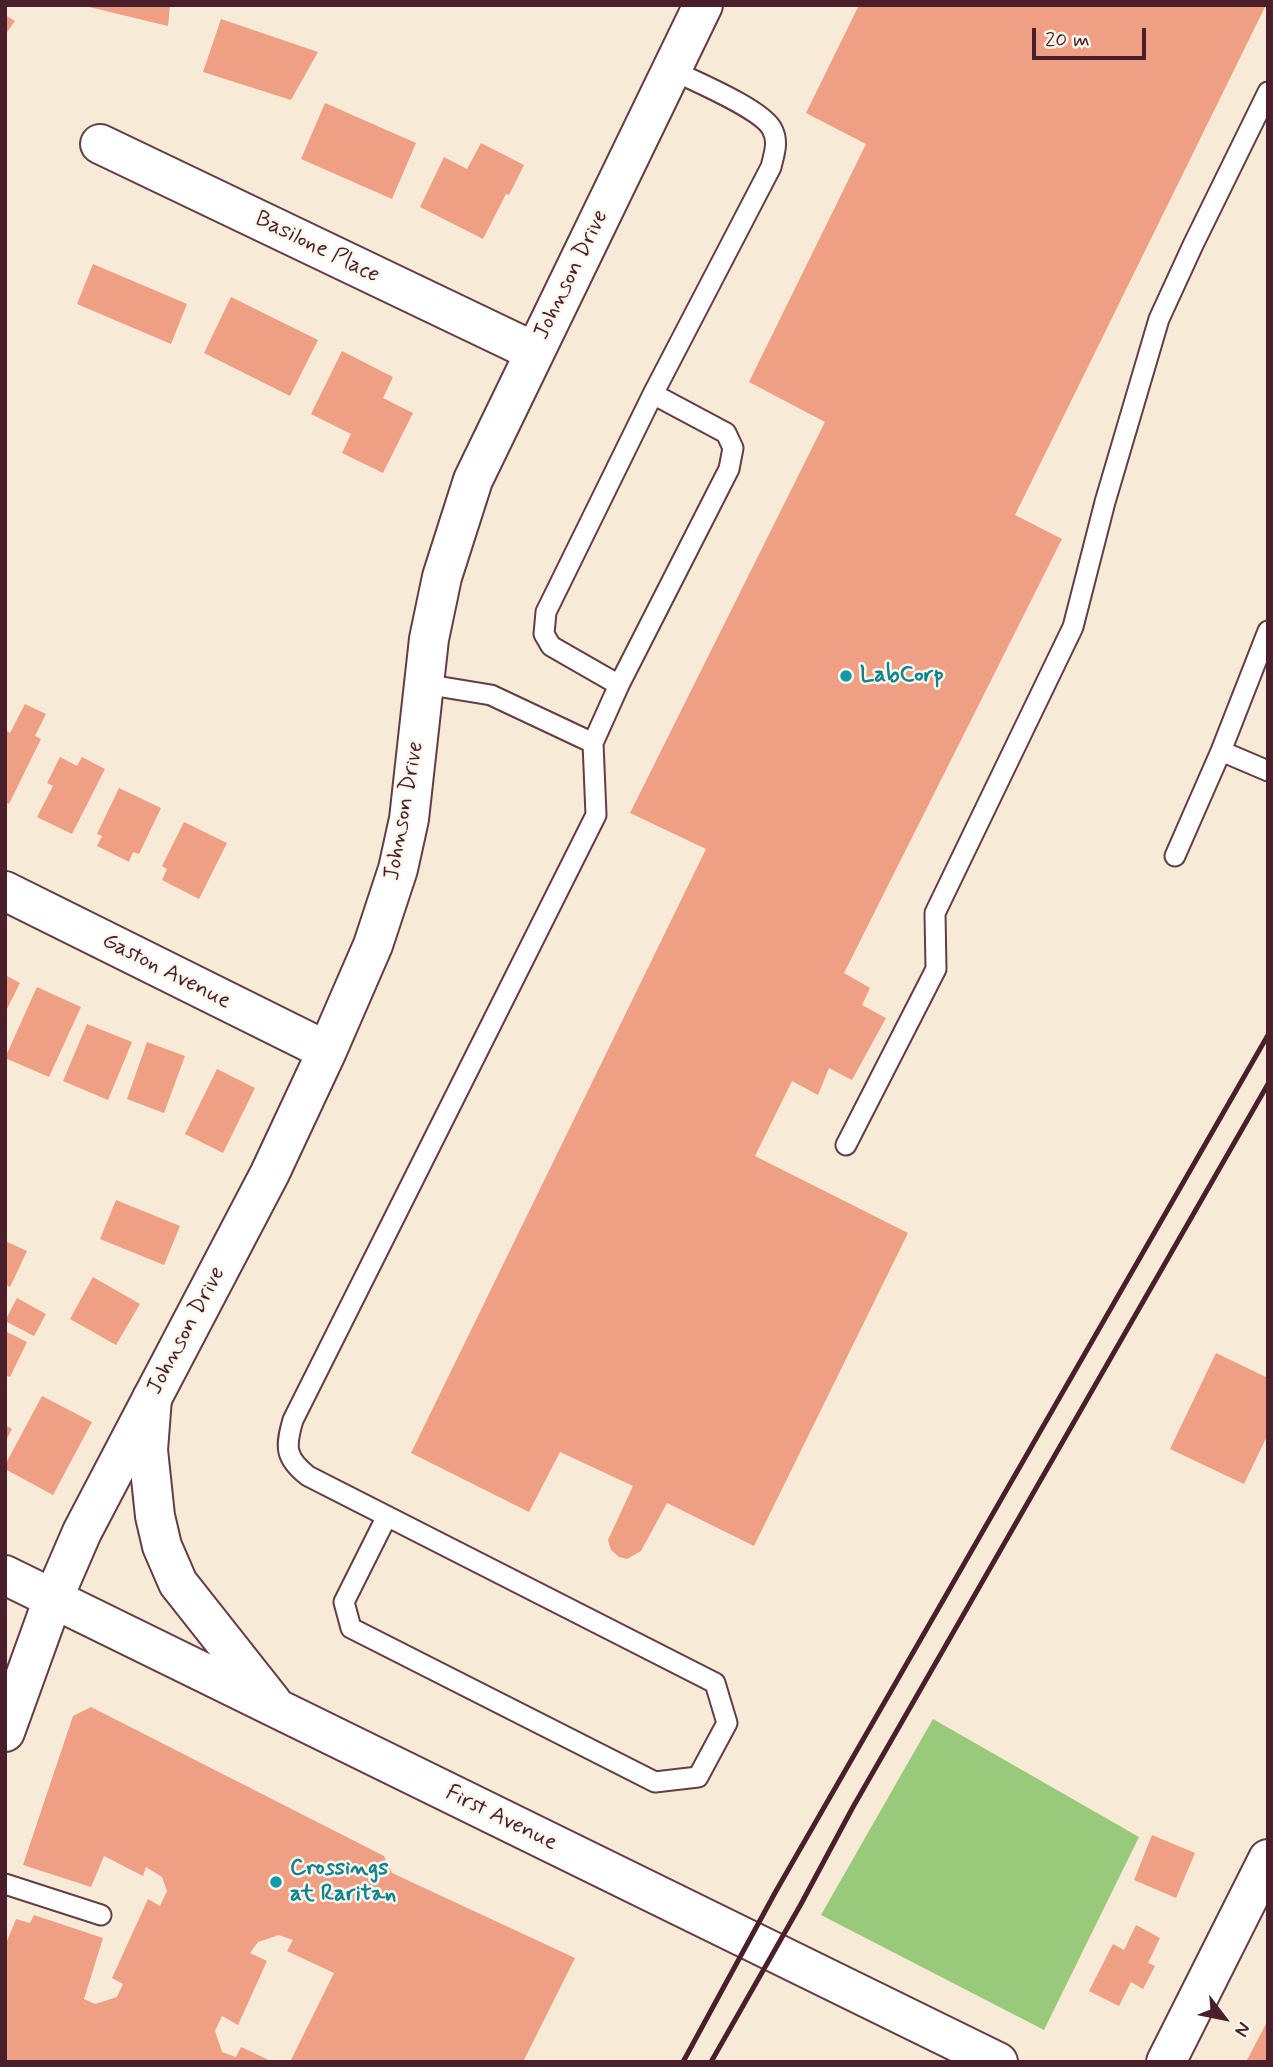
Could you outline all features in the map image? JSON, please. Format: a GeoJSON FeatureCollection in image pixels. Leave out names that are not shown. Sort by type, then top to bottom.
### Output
{"type":"FeatureCollection","features":[{"type":"Feature","properties":{"kind":"street","name":"Johnson Drive"},"geometry":{"type":"LineString","coordinates":[[5,1732],[53,1599],[82,1532],[270,1173],[373,945],[398,869],[409,819],[429,639],[464,507],[482,460],[703,5]]}},
{"type":"Feature","properties":{"kind":"street","name":"Basilone Place"},"geometry":{"type":"LineString","coordinates":[[100,144],[535,352]]}},
{"type":"Feature","properties":{"kind":"street","name":"Gaston Avenue"},"geometry":{"type":"LineString","coordinates":[[5,891],[327,1051]]}},
{"type":"Feature","properties":{"kind":"street"},"geometry":{"type":"LineString","coordinates":[[152,1398],[148,1450],[155,1516],[162,1546],[178,1583],[278,1709]]}},
{"type":"Feature","properties":{"kind":"street","name":"First Avenue"},"geometry":{"type":"LineString","coordinates":[[5,1575],[998,2062]]}},
{"type":"Feature","properties":{"kind":"street"},"geometry":{"type":"LineString","coordinates":[[1166,2062],[1268,1859]]}},
{"type":"Feature","properties":{"kind":"lane"},"geometry":{"type":"LineString","coordinates":[[619,685],[551,646],[544,634],[546,612],[653,394],[771,167],[777,144],[772,128],[760,115],[672,70]]}},
{"type":"Feature","properties":{"kind":"lane"},"geometry":{"type":"LineString","coordinates":[[846,1145],[936,969],[934,913],[1073,627],[1105,502],[1159,319],[1268,92]]}},
{"type":"Feature","properties":{"kind":"lane"},"geometry":{"type":"LineString","coordinates":[[387,1516],[344,1602],[351,1628],[656,1783],[698,1777],[727,1723],[715,1683],[387,1516],[308,1476],[290,1458],[287,1447],[293,1420],[596,814],[593,743],[619,685],[729,469],[733,448],[726,433],[653,394]]}},
{"type":"Feature","properties":{"kind":"lane"},"geometry":{"type":"LineString","coordinates":[[1175,856],[1221,751],[1268,631]]}},
{"type":"Feature","properties":{"kind":"lane"},"geometry":{"type":"LineString","coordinates":[[424,684],[491,695],[593,743]]}},
{"type":"Feature","properties":{"kind":"lane"},"geometry":{"type":"LineString","coordinates":[[1221,751],[1268,771]]}},
{"type":"Feature","properties":{"kind":"lane"},"geometry":{"type":"LineString","coordinates":[[5,1884],[101,1915]]}},
{"type":"Feature","properties":{"kind":"green space"},"geometry":{"type":"Polygon","coordinates":[[[933,1719],[1139,1837],[1044,2030],[821,1915],[933,1719]]]}},
{"type":"Feature","properties":{"kind":"building"},"geometry":{"type":"Polygon","coordinates":[[[170,5],[168,26],[85,6],[170,5]]]}},
{"type":"Feature","properties":{"kind":"building","name":"LabCorp"},"geometry":{"type":"Polygon","coordinates":[[[859,5],[1266,5],[1015,515],[1062,539],[844,973],[870,988],[862,1005],[886,1018],[852,1080],[829,1068],[818,1095],[792,1081],[755,1156],[908,1233],[754,1546],[667,1503],[641,1551],[627,1559],[619,1557],[611,1550],[608,1540],[633,1486],[560,1452],[529,1512],[411,1453],[706,849],[630,813],[825,422],[749,382],[866,144],[806,113],[859,5]]]}},
{"type":"Feature","properties":{"kind":"building"},"geometry":{"type":"Polygon","coordinates":[[[5,15],[15,21],[5,35],[5,15]]]}},
{"type":"Feature","properties":{"kind":"building"},"geometry":{"type":"Polygon","coordinates":[[[221,19],[318,52],[291,100],[203,72],[221,19]]]}},
{"type":"Feature","properties":{"kind":"building"},"geometry":{"type":"Polygon","coordinates":[[[325,103],[416,143],[392,199],[301,159],[325,103]]]}},
{"type":"Feature","properties":{"kind":"building"},"geometry":{"type":"Polygon","coordinates":[[[481,143],[524,165],[483,239],[420,207],[444,157],[467,169],[481,143]]]}},
{"type":"Feature","properties":{"kind":"building"},"geometry":{"type":"Polygon","coordinates":[[[93,264],[187,304],[171,344],[77,304],[93,264]]]}},
{"type":"Feature","properties":{"kind":"building"},"geometry":{"type":"Polygon","coordinates":[[[231,297],[318,340],[290,396],[204,353],[231,297]]]}},
{"type":"Feature","properties":{"kind":"building"},"geometry":{"type":"Polygon","coordinates":[[[342,351],[393,377],[383,398],[413,413],[383,473],[342,453],[351,434],[311,414],[342,351]]]}},
{"type":"Feature","properties":{"kind":"building"},"geometry":{"type":"Polygon","coordinates":[[[25,704],[46,714],[35,736],[41,739],[9,804],[5,802],[5,730],[10,733],[25,704]]]}},
{"type":"Feature","properties":{"kind":"building"},"geometry":{"type":"Polygon","coordinates":[[[60,757],[77,766],[82,757],[105,769],[72,834],[37,817],[53,786],[47,783],[60,757]]]}},
{"type":"Feature","properties":{"kind":"building"},"geometry":{"type":"Polygon","coordinates":[[[119,788],[161,808],[139,854],[133,852],[129,862],[97,846],[102,836],[97,834],[119,788]]]}},
{"type":"Feature","properties":{"kind":"building"},"geometry":{"type":"Polygon","coordinates":[[[184,822],[227,843],[199,899],[162,880],[167,869],[162,866],[184,822]]]}},
{"type":"Feature","properties":{"kind":"building"},"geometry":{"type":"Polygon","coordinates":[[[5,975],[20,983],[5,1013],[5,975]]]}},
{"type":"Feature","properties":{"kind":"building"},"geometry":{"type":"Polygon","coordinates":[[[37,987],[81,1007],[49,1077],[5,1058],[37,987]]]}},
{"type":"Feature","properties":{"kind":"building"},"geometry":{"type":"Polygon","coordinates":[[[87,1024],[132,1042],[108,1100],[63,1081],[87,1024]]]}},
{"type":"Feature","properties":{"kind":"building"},"geometry":{"type":"Polygon","coordinates":[[[147,1042],[185,1056],[164,1113],[127,1099],[147,1042]]]}},
{"type":"Feature","properties":{"kind":"building"},"geometry":{"type":"Polygon","coordinates":[[[217,1069],[255,1088],[223,1153],[185,1134],[217,1069]]]}},
{"type":"Feature","properties":{"kind":"building"},"geometry":{"type":"Polygon","coordinates":[[[116,1200],[180,1226],[164,1265],[100,1239],[116,1200]]]}},
{"type":"Feature","properties":{"kind":"building"},"geometry":{"type":"Polygon","coordinates":[[[5,1241],[27,1251],[10,1287],[5,1284],[5,1241]]]}},
{"type":"Feature","properties":{"kind":"building"},"geometry":{"type":"Polygon","coordinates":[[[93,1277],[140,1304],[116,1345],[70,1319],[93,1277]]]}},
{"type":"Feature","properties":{"kind":"building"},"geometry":{"type":"Polygon","coordinates":[[[17,1298],[46,1314],[34,1336],[5,1321],[17,1298]]]}},
{"type":"Feature","properties":{"kind":"building"},"geometry":{"type":"Polygon","coordinates":[[[5,1331],[27,1342],[10,1377],[5,1375],[5,1331]]]}},
{"type":"Feature","properties":{"kind":"building"},"geometry":{"type":"Polygon","coordinates":[[[1216,1353],[1268,1378],[1268,1434],[1244,1484],[1170,1449],[1216,1353]]]}},
{"type":"Feature","properties":{"kind":"building"},"geometry":{"type":"Polygon","coordinates":[[[42,1396],[92,1422],[53,1495],[5,1469],[42,1396]]]}},
{"type":"Feature","properties":{"kind":"building"},"geometry":{"type":"Polygon","coordinates":[[[5,1425],[12,1429],[5,1442],[5,1425]]]}},
{"type":"Feature","properties":{"kind":"building","name":"Crossings at Raritan"},"geometry":{"type":"Polygon","coordinates":[[[91,1707],[384,1856],[392,1873],[575,1958],[523,2062],[290,2062],[334,1973],[287,1951],[293,1940],[279,1935],[258,1942],[250,1953],[267,1961],[238,2025],[222,2016],[215,2031],[222,2052],[236,2057],[241,2047],[273,2062],[5,2062],[5,1946],[16,1919],[30,1923],[34,1915],[103,1938],[84,1999],[95,2004],[117,1997],[123,1984],[112,1978],[148,1899],[160,1906],[167,1891],[162,1877],[146,1867],[143,1876],[104,1856],[91,1887],[23,1865],[73,1716],[91,1707]]]}},
{"type":"Feature","properties":{"kind":"building"},"geometry":{"type":"Polygon","coordinates":[[[1152,1835],[1195,1853],[1176,1898],[1134,1880],[1152,1835]]]}},
{"type":"Feature","properties":{"kind":"building"},"geometry":{"type":"Polygon","coordinates":[[[1136,1925],[1160,1938],[1148,1963],[1155,1966],[1143,1989],[1131,1982],[1119,2006],[1089,1991],[1113,1944],[1124,1950],[1136,1925]]]}},
{"type":"Feature","properties":{"kind":"building"},"geometry":{"type":"Polygon","coordinates":[[[1268,2020],[1268,2062],[1246,2062],[1268,2020]]]}},
{"type":"Feature","properties":{"kind":"railway"},"geometry":{"type":"LineString","coordinates":[[683,2062],[776,1891],[1268,1035]]}},
{"type":"Feature","properties":{"kind":"railway"},"geometry":{"type":"LineString","coordinates":[[711,2062],[853,1807],[1268,1084]]}},
{"type":"Feature","properties":{"kind":"place","name":"LabCorp"},"geometry":{"type":"Point","coordinates":[846,676]}},
{"type":"Feature","properties":{"kind":"place","name":"Crossings at Raritan"},"geometry":{"type":"Point","coordinates":[276,1882]}}]}
